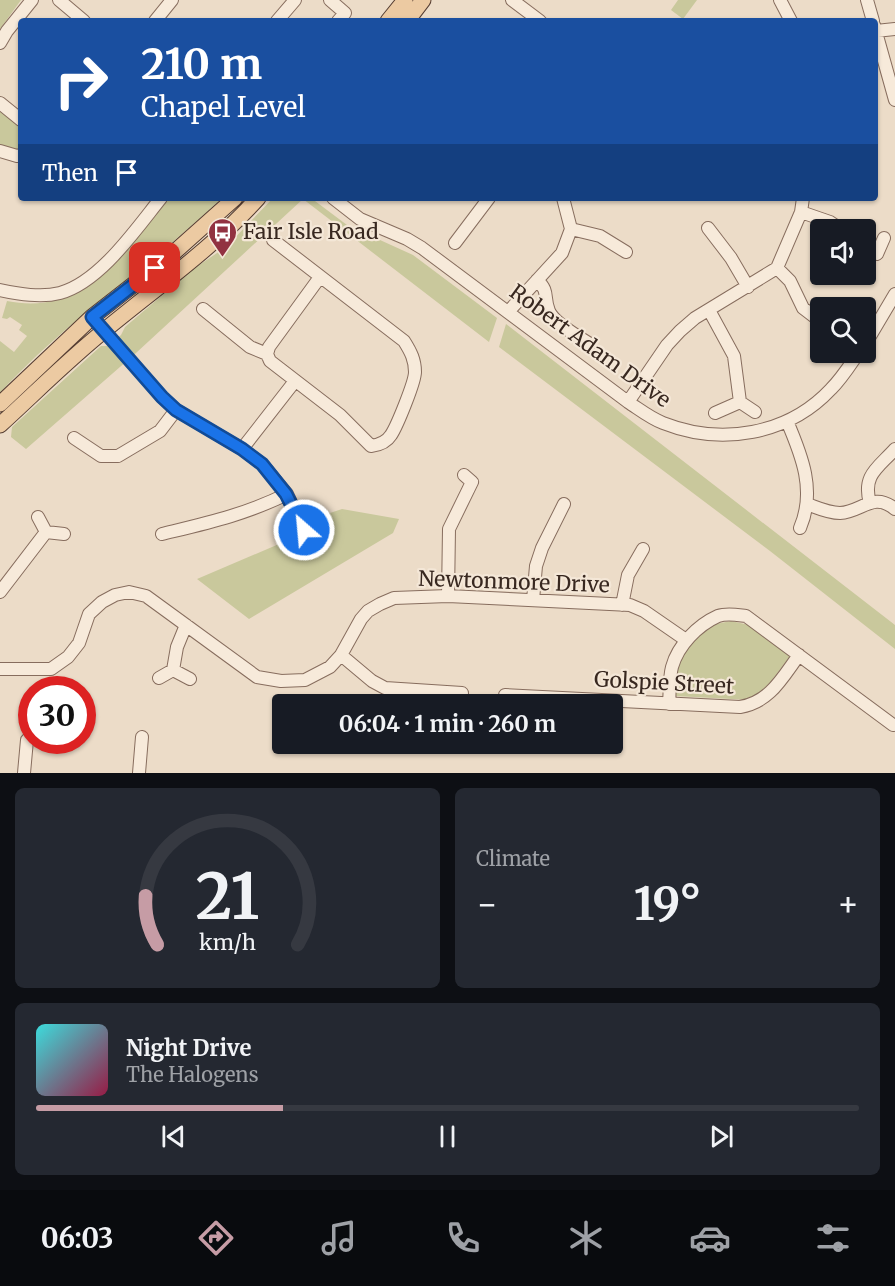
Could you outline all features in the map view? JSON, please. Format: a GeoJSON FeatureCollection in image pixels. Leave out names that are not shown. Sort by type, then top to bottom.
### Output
{"type":"FeatureCollection","features":[{"type":"Feature","properties":{"kind":"main road"},"geometry":{"type":"LineString","coordinates":[[390,18],[405,0]]}},
{"type":"Feature","properties":{"kind":"main road"},"geometry":{"type":"LineString","coordinates":[[408,18],[423,0]]}},
{"type":"Feature","properties":{"kind":"main road"},"geometry":{"type":"LineString","coordinates":[[0,404],[92,317],[170,256],[232,201]]}},
{"type":"Feature","properties":{"kind":"main road"},"geometry":{"type":"LineString","coordinates":[[0,425],[104,331],[187,264],[255,201]]}},
{"type":"Feature","properties":{"kind":"street"},"geometry":{"type":"LineString","coordinates":[[0,43],[32,0]]}},
{"type":"Feature","properties":{"kind":"street"},"geometry":{"type":"LineString","coordinates":[[58,0],[80,18]]}},
{"type":"Feature","properties":{"kind":"street"},"geometry":{"type":"LineString","coordinates":[[280,18],[295,0]]}},
{"type":"Feature","properties":{"kind":"street"},"geometry":{"type":"LineString","coordinates":[[330,0],[345,13],[341,18]]}},
{"type":"Feature","properties":{"kind":"street"},"geometry":{"type":"LineString","coordinates":[[512,0],[536,18]]}},
{"type":"Feature","properties":{"kind":"street"},"geometry":{"type":"LineString","coordinates":[[780,0],[789,18]]}},
{"type":"Feature","properties":{"kind":"street"},"geometry":{"type":"LineString","coordinates":[[867,0],[873,18]]}},
{"type":"Feature","properties":{"kind":"street"},"geometry":{"type":"LineString","coordinates":[[157,18],[169,1]]}},
{"type":"Feature","properties":{"kind":"street"},"geometry":{"type":"LineString","coordinates":[[878,26],[895,29]]}},
{"type":"Feature","properties":{"kind":"street"},"geometry":{"type":"LineString","coordinates":[[878,37],[895,100]]}},
{"type":"Feature","properties":{"kind":"street"},"geometry":{"type":"LineString","coordinates":[[0,104],[18,118]]}},
{"type":"Feature","properties":{"kind":"street"},"geometry":{"type":"LineString","coordinates":[[0,152],[18,156]]}},
{"type":"Feature","properties":{"kind":"street"},"geometry":{"type":"LineString","coordinates":[[0,290],[25,295],[60,292],[90,277],[118,251],[159,201]]}},
{"type":"Feature","properties":{"kind":"street","name":"Robert Adam Drive"},"geometry":{"type":"LineString","coordinates":[[337,201],[360,219],[422,248],[627,402],[661,423],[707,435],[766,430],[805,411],[830,390],[851,363]]}},
{"type":"Feature","properties":{"kind":"street"},"geometry":{"type":"LineString","coordinates":[[455,243],[487,201]]}},
{"type":"Feature","properties":{"kind":"street"},"geometry":{"type":"LineString","coordinates":[[508,312],[562,253],[571,229],[564,201]]}},
{"type":"Feature","properties":{"kind":"street"},"geometry":{"type":"LineString","coordinates":[[627,402],[680,331],[709,310],[777,268],[801,212],[802,201]]}},
{"type":"Feature","properties":{"kind":"street"},"geometry":{"type":"LineString","coordinates":[[801,212],[821,219]]}},
{"type":"Feature","properties":{"kind":"street"},"geometry":{"type":"LineString","coordinates":[[708,228],[731,258],[747,287]]}},
{"type":"Feature","properties":{"kind":"street"},"geometry":{"type":"LineString","coordinates":[[571,229],[600,236],[626,252]]}},
{"type":"Feature","properties":{"kind":"street"},"geometry":{"type":"LineString","coordinates":[[876,253],[884,238]]}},
{"type":"Feature","properties":{"kind":"street"},"geometry":{"type":"LineString","coordinates":[[273,240],[320,276],[404,341],[414,358],[415,376],[391,435],[379,446],[371,446],[340,416],[270,361],[267,354],[268,347],[320,276]]}},
{"type":"Feature","properties":{"kind":"street"},"geometry":{"type":"LineString","coordinates":[[777,268],[790,281],[803,308],[810,313]]}},
{"type":"Feature","properties":{"kind":"street"},"geometry":{"type":"LineString","coordinates":[[537,280],[546,291],[550,314],[590,344]]}},
{"type":"Feature","properties":{"kind":"street"},"geometry":{"type":"LineString","coordinates":[[876,327],[895,294]]}},
{"type":"Feature","properties":{"kind":"street"},"geometry":{"type":"LineString","coordinates":[[203,309],[250,347],[267,354]]}},
{"type":"Feature","properties":{"kind":"street"},"geometry":{"type":"LineString","coordinates":[[709,310],[734,356],[741,402],[755,412]]}},
{"type":"Feature","properties":{"kind":"street"},"geometry":{"type":"LineString","coordinates":[[92,317],[176,410],[242,449],[262,464],[286,494],[304,530]]}},
{"type":"Feature","properties":{"kind":"street"},"geometry":{"type":"LineString","coordinates":[[242,449],[294,381]]}},
{"type":"Feature","properties":{"kind":"street"},"geometry":{"type":"LineString","coordinates":[[715,413],[741,402]]}},
{"type":"Feature","properties":{"kind":"street"},"geometry":{"type":"LineString","coordinates":[[74,438],[101,456],[118,456],[160,431],[176,410]]}},
{"type":"Feature","properties":{"kind":"street"},"geometry":{"type":"LineString","coordinates":[[787,421],[805,467],[807,504],[800,528]]}},
{"type":"Feature","properties":{"kind":"street"},"geometry":{"type":"LineString","coordinates":[[870,503],[867,490],[869,479],[895,450]]}},
{"type":"Feature","properties":{"kind":"street"},"geometry":{"type":"LineString","coordinates":[[448,596],[449,529],[473,480]]}},
{"type":"Feature","properties":{"kind":"street"},"geometry":{"type":"LineString","coordinates":[[162,534],[232,517],[256,509],[286,494]]}},
{"type":"Feature","properties":{"kind":"street"},"geometry":{"type":"LineString","coordinates":[[807,504],[826,511],[843,513],[870,503],[884,502],[895,509]]}},
{"type":"Feature","properties":{"kind":"street"},"geometry":{"type":"LineString","coordinates":[[533,600],[536,566],[542,548],[564,504]]}},
{"type":"Feature","properties":{"kind":"street"},"geometry":{"type":"LineString","coordinates":[[38,518],[46,532]]}},
{"type":"Feature","properties":{"kind":"street"},"geometry":{"type":"LineString","coordinates":[[46,532],[64,534]]}},
{"type":"Feature","properties":{"kind":"street"},"geometry":{"type":"LineString","coordinates":[[0,592],[46,532]]}},
{"type":"Feature","properties":{"kind":"street"},"geometry":{"type":"LineString","coordinates":[[622,604],[628,575],[644,549]]}},
{"type":"Feature","properties":{"kind":"street","name":"Newtonmore Drive"},"geometry":{"type":"LineString","coordinates":[[0,669],[51,669],[68,657],[79,643],[89,614],[102,602],[115,595],[129,592],[146,596],[257,677],[281,681],[305,680],[330,667],[341,655],[368,611],[394,598],[448,596],[630,605],[644,611],[686,640]]}},
{"type":"Feature","properties":{"kind":"street"},"geometry":{"type":"LineString","coordinates":[[669,704],[671,670],[675,657],[686,640],[718,616],[732,614],[746,616],[893,725]]}},
{"type":"Feature","properties":{"kind":"street"},"geometry":{"type":"LineString","coordinates":[[174,670],[177,647],[186,625]]}},
{"type":"Feature","properties":{"kind":"street"},"geometry":{"type":"LineString","coordinates":[[341,655],[372,681],[385,688],[462,693]]}},
{"type":"Feature","properties":{"kind":"street","name":"Golspie Street"},"geometry":{"type":"LineString","coordinates":[[623,701],[740,707],[751,705],[760,702],[769,694],[799,655]]}},
{"type":"Feature","properties":{"kind":"street"},"geometry":{"type":"LineString","coordinates":[[159,678],[174,670]]}},
{"type":"Feature","properties":{"kind":"street"},"geometry":{"type":"LineString","coordinates":[[174,670],[190,679]]}},
{"type":"Feature","properties":{"kind":"street"},"geometry":{"type":"LineString","coordinates":[[139,773],[142,737]]}},
{"type":"Feature","properties":{"kind":"street"},"geometry":{"type":"LineString","coordinates":[[24,773],[26,754]]}},
{"type":"Feature","properties":{"kind":"green space"},"geometry":{"type":"Polygon","coordinates":[[[0,0],[21,0],[0,29],[0,0]]]}},
{"type":"Feature","properties":{"kind":"green space"},"geometry":{"type":"Polygon","coordinates":[[[678,0],[697,0],[684,18],[671,10],[678,0]]]}},
{"type":"Feature","properties":{"kind":"green space"},"geometry":{"type":"Polygon","coordinates":[[[0,109],[18,124],[18,150],[0,147],[0,109]]]}},
{"type":"Feature","properties":{"kind":"green space"},"geometry":{"type":"Polygon","coordinates":[[[164,201],[219,201],[53,341],[0,393],[0,341],[14,352],[27,336],[19,330],[22,325],[10,317],[2,318],[7,301],[35,303],[59,299],[81,289],[100,275],[135,239],[164,201]]]}},
{"type":"Feature","properties":{"kind":"green space"},"geometry":{"type":"Polygon","coordinates":[[[270,201],[301,201],[136,353],[26,449],[11,437],[12,427],[101,346],[108,346],[121,335],[125,327],[193,269],[226,247],[270,201]]]}},
{"type":"Feature","properties":{"kind":"green space"},"geometry":{"type":"Polygon","coordinates":[[[306,201],[315,201],[347,225],[413,255],[497,318],[489,342],[306,201]]]}},
{"type":"Feature","properties":{"kind":"green space"},"geometry":{"type":"Polygon","coordinates":[[[506,324],[895,625],[895,649],[770,551],[499,347],[506,324]]]}},
{"type":"Feature","properties":{"kind":"green space"},"geometry":{"type":"Polygon","coordinates":[[[342,509],[399,519],[393,533],[249,619],[197,579],[293,538],[309,520],[342,509]]]}},
{"type":"Feature","properties":{"kind":"green space"},"geometry":{"type":"Polygon","coordinates":[[[731,621],[749,625],[791,655],[763,692],[750,700],[676,696],[676,676],[682,653],[711,625],[731,621]]]}},
{"type":"Feature","properties":{"kind":"place","name":"Fair Isle Road"},"geometry":{"type":"Point","coordinates":[222,258]}},
{"type":"Feature","properties":{"kind":"route"},"geometry":{"type":"LineString","coordinates":[[155,268],[92,317],[176,410],[242,449],[262,464],[286,494],[304,530]]}}]}
